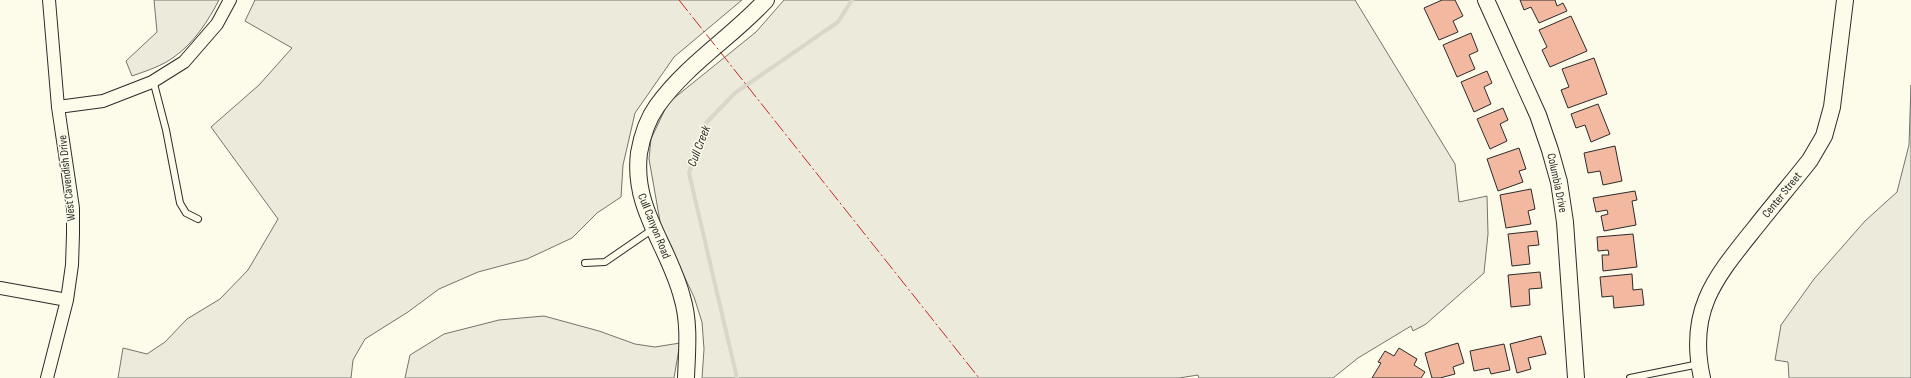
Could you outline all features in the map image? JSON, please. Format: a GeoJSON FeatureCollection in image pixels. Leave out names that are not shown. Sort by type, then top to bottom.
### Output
{"type":"FeatureCollection","features":[{"type":"Feature","properties":{"kind":"street","name":"West Cavendish Drive"},"geometry":{"type":"LineString","coordinates":[[47,378],[67,300],[72,264],[73,208],[58,107],[49,0]]}},
{"type":"Feature","properties":{"kind":"street"},"geometry":{"type":"LineString","coordinates":[[58,107],[103,100],[153,80],[184,62],[217,24],[230,0]]}},
{"type":"Feature","properties":{"kind":"street","name":"Cull Canyon Road"},"geometry":{"type":"LineString","coordinates":[[686,378],[687,322],[685,306],[677,282],[653,229],[639,187],[638,163],[643,133],[651,116],[673,86],[766,0]]}},
{"type":"Feature","properties":{"kind":"street","name":"Columbia Drive"},"geometry":{"type":"LineString","coordinates":[[1486,0],[1538,115],[1559,182],[1565,222],[1576,378]]}},
{"type":"Feature","properties":{"kind":"street","name":"Center Street"},"geometry":{"type":"LineString","coordinates":[[1700,371],[1697,350],[1700,319],[1705,301],[1713,283],[1730,259],[1810,160],[1824,136],[1832,107],[1845,0]]}},
{"type":"Feature","properties":{"kind":"street"},"geometry":{"type":"LineString","coordinates":[[0,288],[67,300]]}},
{"type":"Feature","properties":{"kind":"lane"},"geometry":{"type":"LineString","coordinates":[[153,80],[166,130],[180,203],[186,214],[198,219]]}},
{"type":"Feature","properties":{"kind":"lane"},"geometry":{"type":"LineString","coordinates":[[585,263],[605,262],[653,229]]}},
{"type":"Feature","properties":{"kind":"lane"},"geometry":{"type":"LineString","coordinates":[[1630,378],[1700,371]]}},
{"type":"Feature","properties":{"kind":"shaded area"},"geometry":{"type":"Polygon","coordinates":[[[154,0],[219,0],[200,31],[188,45],[164,63],[132,76],[126,61],[157,32],[154,0]]]}},
{"type":"Feature","properties":{"kind":"shaded area"},"geometry":{"type":"Polygon","coordinates":[[[255,0],[742,0],[674,57],[635,113],[623,165],[621,197],[597,213],[572,238],[527,259],[478,272],[439,289],[408,312],[365,339],[353,360],[351,378],[118,378],[123,348],[147,354],[165,342],[187,319],[220,299],[248,270],[278,219],[211,127],[259,85],[292,48],[245,21],[255,0]]]}},
{"type":"Feature","properties":{"kind":"shaded area"},"geometry":{"type":"Polygon","coordinates":[[[784,0],[1355,0],[1455,164],[1459,202],[1487,196],[1488,234],[1484,273],[1426,324],[1413,331],[1411,326],[1358,358],[1333,378],[1199,378],[1198,375],[1179,378],[702,378],[704,349],[702,322],[694,297],[661,227],[649,159],[651,139],[668,103],[756,32],[784,0]]]}},
{"type":"Feature","properties":{"kind":"shaded area"},"geometry":{"type":"Polygon","coordinates":[[[1911,85],[1911,378],[1789,378],[1788,362],[1775,360],[1781,325],[1814,279],[1865,221],[1897,192],[1909,145],[1911,85]]]}},
{"type":"Feature","properties":{"kind":"shaded area"},"geometry":{"type":"Polygon","coordinates":[[[544,316],[599,331],[635,344],[655,347],[680,343],[674,378],[405,378],[410,355],[444,334],[499,320],[544,316]]]}},
{"type":"Feature","properties":{"kind":"building"},"geometry":{"type":"Polygon","coordinates":[[[1442,0],[1455,0],[1463,16],[1453,21],[1458,32],[1439,40],[1424,8],[1442,0]]]}},
{"type":"Feature","properties":{"kind":"building"},"geometry":{"type":"Polygon","coordinates":[[[1520,0],[1555,0],[1557,6],[1563,3],[1567,11],[1539,23],[1531,7],[1524,10],[1520,0]]]}},
{"type":"Feature","properties":{"kind":"building"},"geometry":{"type":"Polygon","coordinates":[[[1571,16],[1587,51],[1550,67],[1542,50],[1547,47],[1539,30],[1571,16]]]}},
{"type":"Feature","properties":{"kind":"building"},"geometry":{"type":"Polygon","coordinates":[[[1471,33],[1478,51],[1469,55],[1475,69],[1457,77],[1443,45],[1471,33]]]}},
{"type":"Feature","properties":{"kind":"building"},"geometry":{"type":"Polygon","coordinates":[[[1594,58],[1607,94],[1568,108],[1561,90],[1569,87],[1562,69],[1594,58]]]}},
{"type":"Feature","properties":{"kind":"building"},"geometry":{"type":"Polygon","coordinates":[[[1487,71],[1492,83],[1484,87],[1491,104],[1474,112],[1461,82],[1487,71]]]}},
{"type":"Feature","properties":{"kind":"building"},"geometry":{"type":"Polygon","coordinates":[[[1598,104],[1610,134],[1591,142],[1585,125],[1576,128],[1571,114],[1598,104]]]}},
{"type":"Feature","properties":{"kind":"building"},"geometry":{"type":"Polygon","coordinates":[[[1503,108],[1508,120],[1500,124],[1507,141],[1490,149],[1477,119],[1503,108]]]}},
{"type":"Feature","properties":{"kind":"building"},"geometry":{"type":"Polygon","coordinates":[[[1615,146],[1622,181],[1603,185],[1600,171],[1588,173],[1584,153],[1615,146]]]}},
{"type":"Feature","properties":{"kind":"building"},"geometry":{"type":"Polygon","coordinates":[[[1519,148],[1526,169],[1519,171],[1523,182],[1498,191],[1487,159],[1519,148]]]}},
{"type":"Feature","properties":{"kind":"building"},"geometry":{"type":"Polygon","coordinates":[[[1531,189],[1535,209],[1528,211],[1531,224],[1506,228],[1500,195],[1531,189]]]}},
{"type":"Feature","properties":{"kind":"building"},"geometry":{"type":"Polygon","coordinates":[[[1635,191],[1637,200],[1632,201],[1636,225],[1604,231],[1601,216],[1608,214],[1607,210],[1596,212],[1593,198],[1635,191]]]}},
{"type":"Feature","properties":{"kind":"building"},"geometry":{"type":"Polygon","coordinates":[[[1537,231],[1539,245],[1528,246],[1530,264],[1512,266],[1508,234],[1537,231]]]}},
{"type":"Feature","properties":{"kind":"building"},"geometry":{"type":"Polygon","coordinates":[[[1633,234],[1637,267],[1603,271],[1602,255],[1609,255],[1608,250],[1598,251],[1597,237],[1633,234]]]}},
{"type":"Feature","properties":{"kind":"building"},"geometry":{"type":"Polygon","coordinates":[[[1540,272],[1542,288],[1529,289],[1530,305],[1511,307],[1508,275],[1540,272]]]}},
{"type":"Feature","properties":{"kind":"building"},"geometry":{"type":"Polygon","coordinates":[[[1632,274],[1633,290],[1642,289],[1644,305],[1614,308],[1613,296],[1602,297],[1600,277],[1632,274]]]}},
{"type":"Feature","properties":{"kind":"building"},"geometry":{"type":"Polygon","coordinates":[[[1541,336],[1546,354],[1528,358],[1531,369],[1517,373],[1510,344],[1541,336]]]}},
{"type":"Feature","properties":{"kind":"building"},"geometry":{"type":"Polygon","coordinates":[[[1458,343],[1464,363],[1453,367],[1455,374],[1440,378],[1432,378],[1425,353],[1458,343]]]}},
{"type":"Feature","properties":{"kind":"building"},"geometry":{"type":"Polygon","coordinates":[[[1504,344],[1510,370],[1491,374],[1489,368],[1474,371],[1470,351],[1504,344]]]}},
{"type":"Feature","properties":{"kind":"building"},"geometry":{"type":"Polygon","coordinates":[[[1399,348],[1417,359],[1414,365],[1425,372],[1421,378],[1372,378],[1381,363],[1378,362],[1385,351],[1394,356],[1399,348]]]}},
{"type":"Feature","properties":{"kind":"waterway","name":"Cull Creek"},"geometry":{"type":"LineString","coordinates":[[737,378],[689,173],[706,123],[735,93],[838,22],[852,0]]}},
{"type":"Feature","properties":{"kind":"power"},"geometry":{"type":"LineString","coordinates":[[679,0],[979,378]]}}]}
